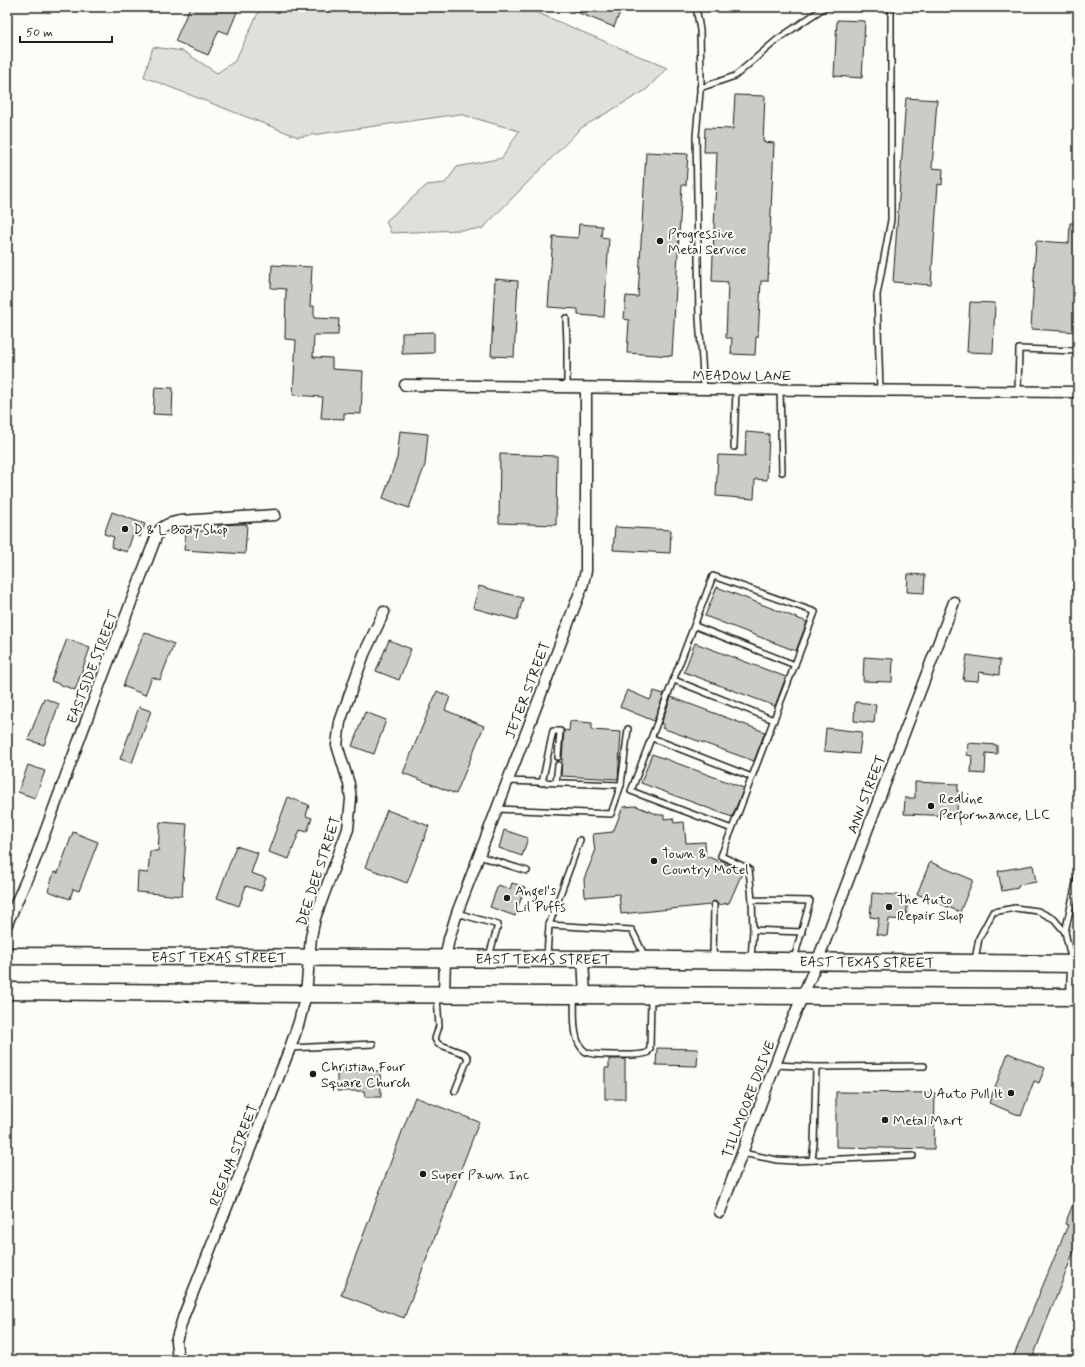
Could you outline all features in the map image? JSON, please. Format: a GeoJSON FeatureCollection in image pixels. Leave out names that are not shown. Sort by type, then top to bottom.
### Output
{"type":"FeatureCollection","features":[{"type":"Feature","properties":{"kind":"main road","name":"EAST TEXAS STREET"},"geometry":{"type":"LineString","coordinates":[[7,956],[488,958],[1075,964]]}},
{"type":"Feature","properties":{"kind":"main road"},"geometry":{"type":"LineString","coordinates":[[7,991],[651,996],[1075,996]]}},
{"type":"Feature","properties":{"kind":"street","name":"MEADOW LANE"},"geometry":{"type":"LineString","coordinates":[[405,385],[1078,392]]}},
{"type":"Feature","properties":{"kind":"street","name":"JETER STREET"},"geometry":{"type":"LineString","coordinates":[[441,994],[448,939],[582,587],[586,572],[586,388]]}},
{"type":"Feature","properties":{"kind":"street","name":"EASTSIDE STREET"},"geometry":{"type":"LineString","coordinates":[[7,924],[34,862],[100,681],[158,532],[162,526],[180,521],[275,515]]}},
{"type":"Feature","properties":{"kind":"street","name":"ANN STREET"},"geometry":{"type":"LineString","coordinates":[[803,996],[954,602]]}},
{"type":"Feature","properties":{"kind":"street","name":"DEE DEE STREET"},"geometry":{"type":"LineString","coordinates":[[310,957],[311,937],[315,918],[348,829],[351,799],[349,784],[337,745],[340,722],[364,654],[384,612]]}},
{"type":"Feature","properties":{"kind":"street","name":"REGINA STREET"},"geometry":{"type":"LineString","coordinates":[[178,1360],[176,1341],[184,1315],[299,1022],[306,994],[310,957]]}},
{"type":"Feature","properties":{"kind":"street"},"geometry":{"type":"LineString","coordinates":[[579,995],[583,959]]}},
{"type":"Feature","properties":{"kind":"street"},"geometry":{"type":"LineString","coordinates":[[1075,964],[1075,996]]}},
{"type":"Feature","properties":{"kind":"street","name":"TILLMOORE DRIVE"},"geometry":{"type":"LineString","coordinates":[[720,1212],[775,1065],[803,996]]}},
{"type":"Feature","properties":{"kind":"lane"},"geometry":{"type":"LineString","coordinates":[[696,7],[700,30],[700,88],[696,136],[699,318],[704,389]]}},
{"type":"Feature","properties":{"kind":"lane"},"geometry":{"type":"LineString","coordinates":[[700,88],[735,76],[778,38],[825,7]]}},
{"type":"Feature","properties":{"kind":"lane"},"geometry":{"type":"LineString","coordinates":[[880,390],[877,295],[891,220],[891,7]]}},
{"type":"Feature","properties":{"kind":"lane"},"geometry":{"type":"LineString","coordinates":[[566,318],[567,387]]}},
{"type":"Feature","properties":{"kind":"lane"},"geometry":{"type":"LineString","coordinates":[[1018,391],[1019,349],[1078,351]]}},
{"type":"Feature","properties":{"kind":"lane"},"geometry":{"type":"LineString","coordinates":[[734,447],[736,389]]}},
{"type":"Feature","properties":{"kind":"lane"},"geometry":{"type":"LineString","coordinates":[[780,389],[782,472]]}},
{"type":"Feature","properties":{"kind":"lane"},"geometry":{"type":"LineString","coordinates":[[732,829],[631,791],[713,576],[815,612],[774,720],[732,829],[720,859],[749,869],[753,930],[751,961]]}},
{"type":"Feature","properties":{"kind":"lane"},"geometry":{"type":"LineString","coordinates":[[694,626],[795,665]]}},
{"type":"Feature","properties":{"kind":"lane"},"geometry":{"type":"LineString","coordinates":[[674,680],[774,720]]}},
{"type":"Feature","properties":{"kind":"lane"},"geometry":{"type":"LineString","coordinates":[[497,810],[611,814],[621,785],[628,729]]}},
{"type":"Feature","properties":{"kind":"lane"},"geometry":{"type":"LineString","coordinates":[[542,783],[553,731],[560,731],[558,757]]}},
{"type":"Feature","properties":{"kind":"lane"},"geometry":{"type":"LineString","coordinates":[[652,738],[752,777]]}},
{"type":"Feature","properties":{"kind":"lane"},"geometry":{"type":"LineString","coordinates":[[556,783],[558,765]]}},
{"type":"Feature","properties":{"kind":"lane"},"geometry":{"type":"LineString","coordinates":[[507,781],[621,785]]}},
{"type":"Feature","properties":{"kind":"lane"},"geometry":{"type":"LineString","coordinates":[[547,959],[549,925],[580,840]]}},
{"type":"Feature","properties":{"kind":"lane"},"geometry":{"type":"LineString","coordinates":[[479,856],[527,871]]}},
{"type":"Feature","properties":{"kind":"lane"},"geometry":{"type":"LineString","coordinates":[[1065,932],[1078,874]]}},
{"type":"Feature","properties":{"kind":"lane"},"geometry":{"type":"LineString","coordinates":[[752,900],[810,901],[794,961]]}},
{"type":"Feature","properties":{"kind":"lane"},"geometry":{"type":"LineString","coordinates":[[713,960],[714,905]]}},
{"type":"Feature","properties":{"kind":"lane"},"geometry":{"type":"LineString","coordinates":[[974,963],[979,938],[993,912],[1015,908],[1038,911],[1054,919],[1065,932],[1075,964]]}},
{"type":"Feature","properties":{"kind":"lane"},"geometry":{"type":"LineString","coordinates":[[457,913],[498,925],[488,958]]}},
{"type":"Feature","properties":{"kind":"lane"},"geometry":{"type":"LineString","coordinates":[[549,925],[632,930],[646,960]]}},
{"type":"Feature","properties":{"kind":"lane"},"geometry":{"type":"LineString","coordinates":[[753,930],[802,932]]}},
{"type":"Feature","properties":{"kind":"lane"},"geometry":{"type":"LineString","coordinates":[[441,994],[439,1026],[436,1039],[438,1044],[466,1054],[468,1058],[456,1091]]}},
{"type":"Feature","properties":{"kind":"lane"},"geometry":{"type":"LineString","coordinates":[[579,995],[575,1028],[577,1039],[581,1047],[586,1052],[595,1054],[640,1055],[647,1053],[650,1049],[651,996]]}},
{"type":"Feature","properties":{"kind":"lane"},"geometry":{"type":"LineString","coordinates":[[290,1048],[373,1044]]}},
{"type":"Feature","properties":{"kind":"lane"},"geometry":{"type":"LineString","coordinates":[[775,1065],[816,1067],[924,1066]]}},
{"type":"Feature","properties":{"kind":"lane"},"geometry":{"type":"LineString","coordinates":[[812,1160],[814,1144],[816,1067]]}},
{"type":"Feature","properties":{"kind":"lane"},"geometry":{"type":"LineString","coordinates":[[742,1153],[777,1160],[794,1161],[913,1156]]}},
{"type":"Feature","properties":{"kind":"shaded area"},"geometry":{"type":"Polygon","coordinates":[[[261,7],[524,7],[667,68],[646,90],[581,128],[482,229],[391,233],[386,221],[427,185],[445,183],[457,167],[502,158],[519,131],[460,114],[298,137],[144,77],[153,47],[183,51],[217,73],[235,61],[261,7]]]}},
{"type":"Feature","properties":{"kind":"building"},"geometry":{"type":"Polygon","coordinates":[[[190,7],[239,7],[228,34],[219,30],[208,55],[175,41],[190,7]]]}},
{"type":"Feature","properties":{"kind":"building"},"geometry":{"type":"Polygon","coordinates":[[[564,7],[622,7],[614,27],[564,7]]]}},
{"type":"Feature","properties":{"kind":"building"},"geometry":{"type":"Polygon","coordinates":[[[837,20],[865,21],[862,78],[834,76],[837,20]]]}},
{"type":"Feature","properties":{"kind":"building"},"geometry":{"type":"Polygon","coordinates":[[[735,95],[765,96],[763,142],[774,143],[768,281],[761,281],[758,337],[756,337],[755,355],[731,354],[732,338],[726,338],[728,282],[712,281],[717,152],[704,152],[705,128],[733,129],[735,95]]]}},
{"type":"Feature","properties":{"kind":"building"},"geometry":{"type":"Polygon","coordinates":[[[906,98],[937,100],[932,168],[943,169],[942,185],[938,184],[931,285],[893,282],[906,98]]]}},
{"type":"Feature","properties":{"kind":"building","name":"Progressive Metal Service"},"geometry":{"type":"Polygon","coordinates":[[[646,152],[688,154],[686,185],[682,185],[672,356],[627,353],[629,320],[624,319],[626,296],[638,297],[646,152]]]}},
{"type":"Feature","properties":{"kind":"building"},"geometry":{"type":"Polygon","coordinates":[[[1070,223],[1078,223],[1078,332],[1031,329],[1036,241],[1069,243],[1070,223]]]}},
{"type":"Feature","properties":{"kind":"building"},"geometry":{"type":"Polygon","coordinates":[[[579,224],[602,226],[601,237],[609,238],[604,317],[578,315],[578,309],[548,307],[553,236],[578,238],[579,224]]]}},
{"type":"Feature","properties":{"kind":"building"},"geometry":{"type":"Polygon","coordinates":[[[272,265],[312,267],[310,306],[314,306],[314,318],[339,319],[338,335],[314,335],[313,357],[332,358],[332,369],[363,371],[361,414],[344,413],[344,419],[321,418],[323,397],[293,395],[296,340],[285,339],[286,289],[271,288],[272,265]]]}},
{"type":"Feature","properties":{"kind":"building"},"geometry":{"type":"Polygon","coordinates":[[[495,279],[518,281],[514,357],[491,356],[495,279]]]}},
{"type":"Feature","properties":{"kind":"building"},"geometry":{"type":"Polygon","coordinates":[[[970,302],[995,303],[993,353],[967,352],[970,302]]]}},
{"type":"Feature","properties":{"kind":"building"},"geometry":{"type":"Polygon","coordinates":[[[434,332],[434,353],[402,354],[402,333],[434,332]]]}},
{"type":"Feature","properties":{"kind":"building"},"geometry":{"type":"Polygon","coordinates":[[[155,387],[173,388],[172,415],[153,414],[155,387]]]}},
{"type":"Feature","properties":{"kind":"building"},"geometry":{"type":"Polygon","coordinates":[[[400,431],[428,434],[425,465],[409,508],[383,498],[397,458],[400,431]]]}},
{"type":"Feature","properties":{"kind":"building"},"geometry":{"type":"Polygon","coordinates":[[[746,432],[769,434],[767,480],[755,479],[754,499],[716,496],[718,455],[745,456],[746,432]]]}},
{"type":"Feature","properties":{"kind":"building"},"geometry":{"type":"Polygon","coordinates":[[[500,454],[557,456],[556,525],[499,523],[500,454]]]}},
{"type":"Feature","properties":{"kind":"building","name":"D & L Body Shop"},"geometry":{"type":"Polygon","coordinates":[[[112,512],[145,524],[140,537],[133,534],[127,552],[111,547],[114,537],[104,534],[112,512]]]}},
{"type":"Feature","properties":{"kind":"building"},"geometry":{"type":"Polygon","coordinates":[[[247,524],[245,554],[184,550],[186,530],[218,532],[218,525],[247,524]]]}},
{"type":"Feature","properties":{"kind":"building"},"geometry":{"type":"Polygon","coordinates":[[[615,527],[671,530],[670,553],[613,550],[615,527]]]}},
{"type":"Feature","properties":{"kind":"building"},"geometry":{"type":"Polygon","coordinates":[[[908,574],[925,575],[924,593],[907,592],[908,574]]]}},
{"type":"Feature","properties":{"kind":"building"},"geometry":{"type":"Polygon","coordinates":[[[479,586],[523,598],[517,620],[473,608],[479,586]]]}},
{"type":"Feature","properties":{"kind":"building"},"geometry":{"type":"Polygon","coordinates":[[[717,587],[807,622],[796,651],[705,616],[717,587]]]}},
{"type":"Feature","properties":{"kind":"building"},"geometry":{"type":"Polygon","coordinates":[[[144,632],[174,644],[160,680],[152,677],[145,695],[123,686],[144,632]]]}},
{"type":"Feature","properties":{"kind":"building"},"geometry":{"type":"Polygon","coordinates":[[[67,639],[90,648],[75,690],[51,681],[67,639]]]}},
{"type":"Feature","properties":{"kind":"building"},"geometry":{"type":"Polygon","coordinates":[[[389,640],[411,649],[399,680],[376,671],[389,640]]]}},
{"type":"Feature","properties":{"kind":"building"},"geometry":{"type":"Polygon","coordinates":[[[695,643],[786,677],[775,706],[684,672],[695,643]]]}},
{"type":"Feature","properties":{"kind":"building"},"geometry":{"type":"Polygon","coordinates":[[[967,655],[1000,660],[999,675],[979,672],[978,681],[963,680],[967,655]]]}},
{"type":"Feature","properties":{"kind":"building"},"geometry":{"type":"Polygon","coordinates":[[[864,657],[893,659],[892,682],[863,681],[864,657]]]}},
{"type":"Feature","properties":{"kind":"building"},"geometry":{"type":"Polygon","coordinates":[[[627,690],[650,700],[654,691],[664,694],[654,721],[620,707],[627,690]]]}},
{"type":"Feature","properties":{"kind":"building"},"geometry":{"type":"Polygon","coordinates":[[[437,691],[450,697],[445,710],[484,726],[456,794],[403,773],[437,691]]]}},
{"type":"Feature","properties":{"kind":"building"},"geometry":{"type":"Polygon","coordinates":[[[671,697],[765,732],[754,761],[662,728],[664,725],[661,724],[671,697]]]}},
{"type":"Feature","properties":{"kind":"building"},"geometry":{"type":"Polygon","coordinates":[[[44,698],[59,704],[44,745],[28,740],[44,698]]]}},
{"type":"Feature","properties":{"kind":"building"},"geometry":{"type":"Polygon","coordinates":[[[855,702],[876,704],[874,723],[854,721],[855,702]]]}},
{"type":"Feature","properties":{"kind":"building"},"geometry":{"type":"Polygon","coordinates":[[[139,707],[151,711],[132,763],[120,759],[139,707]]]}},
{"type":"Feature","properties":{"kind":"building"},"geometry":{"type":"Polygon","coordinates":[[[365,712],[386,720],[374,754],[352,746],[365,712]]]}},
{"type":"Feature","properties":{"kind":"building"},"geometry":{"type":"Polygon","coordinates":[[[570,721],[592,723],[592,730],[621,732],[618,779],[561,776],[564,730],[569,731],[570,721]]]}},
{"type":"Feature","properties":{"kind":"building"},"geometry":{"type":"Polygon","coordinates":[[[826,728],[862,732],[859,754],[824,751],[826,728]]]}},
{"type":"Feature","properties":{"kind":"building"},"geometry":{"type":"Polygon","coordinates":[[[968,743],[997,745],[997,754],[986,753],[985,774],[971,773],[972,756],[967,755],[968,743]]]}},
{"type":"Feature","properties":{"kind":"building"},"geometry":{"type":"Polygon","coordinates":[[[652,754],[744,788],[732,817],[641,783],[652,754]]]}},
{"type":"Feature","properties":{"kind":"building"},"geometry":{"type":"Polygon","coordinates":[[[28,765],[45,771],[35,798],[18,792],[28,765]]]}},
{"type":"Feature","properties":{"kind":"building","name":"Redline Performance, LLC"},"geometry":{"type":"Polygon","coordinates":[[[915,782],[958,784],[957,816],[904,814],[905,798],[915,798],[915,782]]]}},
{"type":"Feature","properties":{"kind":"building"},"geometry":{"type":"Polygon","coordinates":[[[288,797],[309,805],[306,816],[312,818],[307,832],[300,830],[289,859],[268,852],[288,797]]]}},
{"type":"Feature","properties":{"kind":"building","name":"Town & Country Motel"},"geometry":{"type":"Polygon","coordinates":[[[636,806],[659,815],[664,815],[664,819],[673,818],[674,823],[684,822],[686,843],[705,842],[706,856],[743,871],[729,903],[718,905],[714,901],[710,905],[621,914],[619,894],[585,897],[584,879],[595,852],[593,834],[613,832],[623,807],[636,806]]]}},
{"type":"Feature","properties":{"kind":"building"},"geometry":{"type":"Polygon","coordinates":[[[387,810],[429,826],[407,883],[365,867],[387,810]]]}},
{"type":"Feature","properties":{"kind":"building"},"geometry":{"type":"Polygon","coordinates":[[[160,822],[187,824],[182,896],[137,892],[138,872],[148,873],[150,851],[158,851],[160,822]]]}},
{"type":"Feature","properties":{"kind":"building"},"geometry":{"type":"Polygon","coordinates":[[[504,830],[528,838],[522,856],[499,848],[504,830]]]}},
{"type":"Feature","properties":{"kind":"building"},"geometry":{"type":"Polygon","coordinates":[[[73,832],[98,842],[79,891],[73,889],[70,899],[48,891],[54,872],[58,873],[73,832]]]}},
{"type":"Feature","properties":{"kind":"building"},"geometry":{"type":"Polygon","coordinates":[[[236,846],[258,853],[251,873],[266,878],[261,891],[246,886],[239,906],[217,898],[236,846]]]}},
{"type":"Feature","properties":{"kind":"building"},"geometry":{"type":"Polygon","coordinates":[[[930,862],[973,880],[960,912],[917,894],[930,862]]]}},
{"type":"Feature","properties":{"kind":"building"},"geometry":{"type":"Polygon","coordinates":[[[1033,865],[1036,882],[1018,885],[1018,888],[1002,891],[998,871],[1033,865]]]}},
{"type":"Feature","properties":{"kind":"building","name":"Angel's Lil Puffs"},"geometry":{"type":"Polygon","coordinates":[[[512,883],[525,887],[515,916],[490,907],[498,885],[510,889],[512,883]]]}},
{"type":"Feature","properties":{"kind":"building","name":"The Auto Repair Shop"},"geometry":{"type":"Polygon","coordinates":[[[872,893],[908,896],[906,920],[889,919],[887,936],[876,934],[879,918],[870,917],[872,893]]]}},
{"type":"Feature","properties":{"kind":"building"},"geometry":{"type":"Polygon","coordinates":[[[657,1048],[698,1049],[697,1066],[656,1065],[657,1048]]]}},
{"type":"Feature","properties":{"kind":"building","name":"U Auto Pull It"},"geometry":{"type":"Polygon","coordinates":[[[1008,1053],[1045,1068],[1039,1083],[1034,1081],[1021,1116],[989,1103],[1008,1053]]]}},
{"type":"Feature","properties":{"kind":"building"},"geometry":{"type":"Polygon","coordinates":[[[609,1059],[625,1059],[625,1099],[605,1099],[605,1068],[609,1068],[609,1059]]]}},
{"type":"Feature","properties":{"kind":"building"},"geometry":{"type":"Polygon","coordinates":[[[358,1066],[371,1066],[371,1071],[380,1071],[381,1097],[365,1097],[364,1091],[337,1091],[337,1072],[358,1072],[358,1066]]]}},
{"type":"Feature","properties":{"kind":"building","name":"Metal Mart"},"geometry":{"type":"Polygon","coordinates":[[[836,1092],[935,1093],[934,1149],[836,1147],[836,1092]]]}},
{"type":"Feature","properties":{"kind":"building","name":"Super Pawn Inc"},"geometry":{"type":"Polygon","coordinates":[[[415,1097],[479,1122],[404,1318],[341,1295],[415,1097]]]}},
{"type":"Feature","properties":{"kind":"building"},"geometry":{"type":"Polygon","coordinates":[[[1077,1194],[1078,1241],[1032,1360],[1012,1360],[1068,1225],[1065,1224],[1077,1194]]]}},
{"type":"Feature","properties":{"kind":"place","name":"Progressive Metal Service"},"geometry":{"type":"Point","coordinates":[660,241]}},
{"type":"Feature","properties":{"kind":"place","name":"D & L Body Shop"},"geometry":{"type":"Point","coordinates":[125,529]}},
{"type":"Feature","properties":{"kind":"place","name":"Redline Performance, LLC"},"geometry":{"type":"Point","coordinates":[931,806]}},
{"type":"Feature","properties":{"kind":"place","name":"Town & Country Motel"},"geometry":{"type":"Point","coordinates":[654,861]}},
{"type":"Feature","properties":{"kind":"place","name":"Angel's Lil Puffs"},"geometry":{"type":"Point","coordinates":[507,898]}},
{"type":"Feature","properties":{"kind":"place","name":"The Auto Repair Shop"},"geometry":{"type":"Point","coordinates":[889,907]}},
{"type":"Feature","properties":{"kind":"place","name":"Christian Four Square Church"},"geometry":{"type":"Point","coordinates":[313,1074]}},
{"type":"Feature","properties":{"kind":"place","name":"U Auto Pull It"},"geometry":{"type":"Point","coordinates":[1011,1093]}},
{"type":"Feature","properties":{"kind":"place","name":"Metal Mart"},"geometry":{"type":"Point","coordinates":[885,1120]}},
{"type":"Feature","properties":{"kind":"place","name":"Super Pawn Inc"},"geometry":{"type":"Point","coordinates":[423,1174]}}]}
